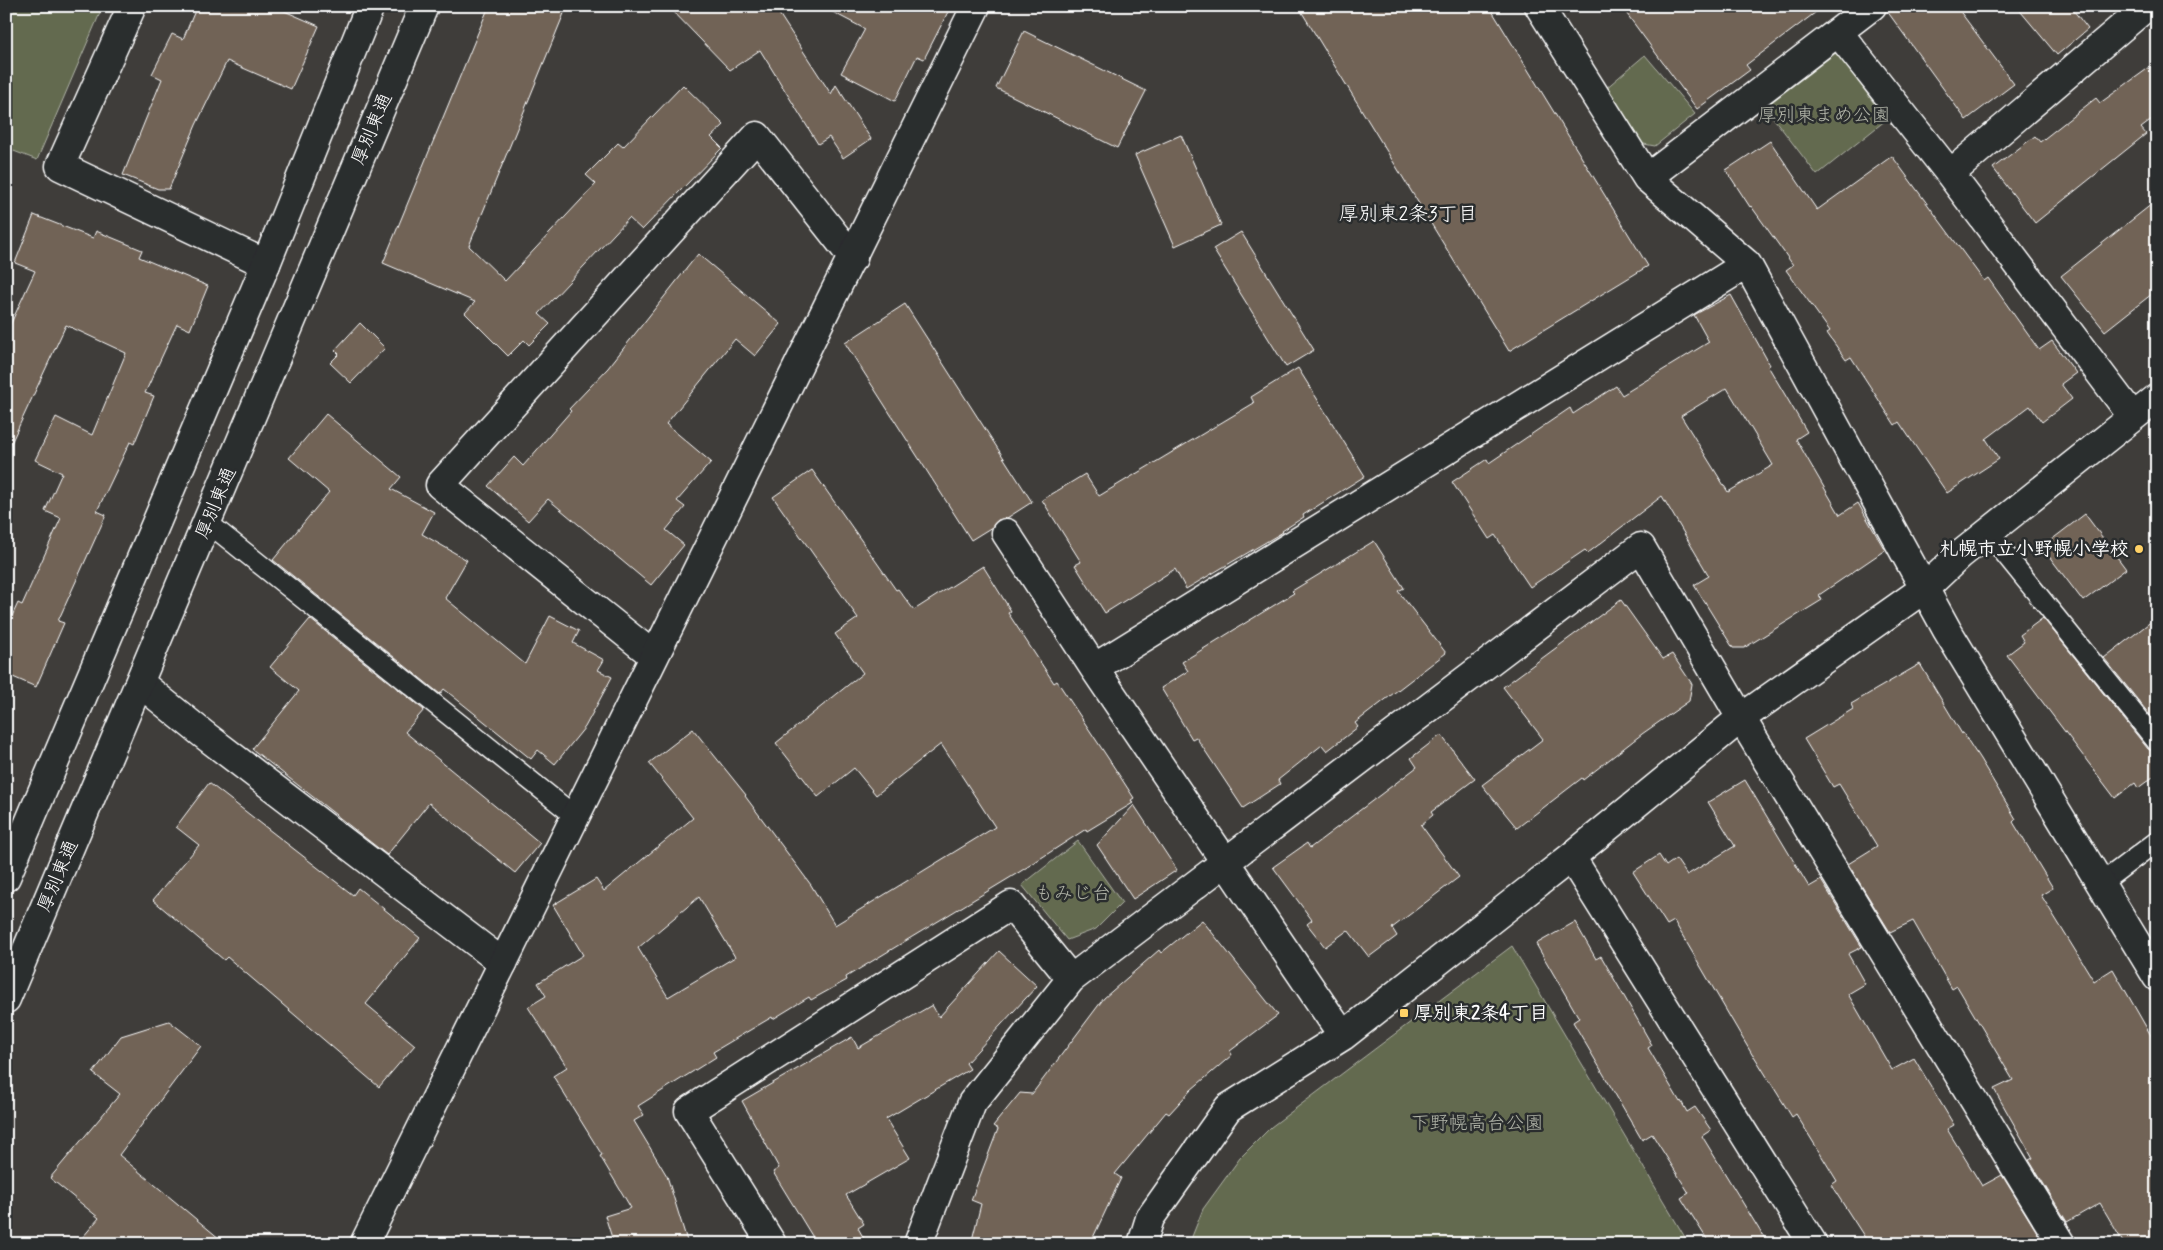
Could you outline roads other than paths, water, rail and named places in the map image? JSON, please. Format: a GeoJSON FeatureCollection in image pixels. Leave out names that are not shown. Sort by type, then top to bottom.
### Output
{"type":"FeatureCollection","features":[{"type":"Feature","properties":{"kind":"street"},"geometry":{"type":"LineString","coordinates":[[132,6],[60,166],[266,264]]}},
{"type":"Feature","properties":{"kind":"street"},"geometry":{"type":"LineString","coordinates":[[6,877],[266,264],[370,6]]}},
{"type":"Feature","properties":{"kind":"street","name":"厚別東通"},"geometry":{"type":"LineString","coordinates":[[6,999],[424,6]]}},
{"type":"Feature","properties":{"kind":"street"},"geometry":{"type":"LineString","coordinates":[[364,1244],[976,6]]}},
{"type":"Feature","properties":{"kind":"street"},"geometry":{"type":"LineString","coordinates":[[1539,6],[1647,178],[1747,264],[1947,630],[2157,977]]}},
{"type":"Feature","properties":{"kind":"street"},"geometry":{"type":"LineString","coordinates":[[1647,178],[1872,6]]}},
{"type":"Feature","properties":{"kind":"street"},"geometry":{"type":"LineString","coordinates":[[1950,174],[2141,8]]}},
{"type":"Feature","properties":{"kind":"street"},"geometry":{"type":"LineString","coordinates":[[1838,32],[1950,174],[2133,417]]}},
{"type":"Feature","properties":{"kind":"street"},"geometry":{"type":"LineString","coordinates":[[654,656],[440,485],[757,136],[853,258]]}},
{"type":"Feature","properties":{"kind":"street"},"geometry":{"type":"LineString","coordinates":[[1094,668],[1747,264]]}},
{"type":"Feature","properties":{"kind":"street"},"geometry":{"type":"LineString","coordinates":[[1142,1244],[1150,1218],[1228,1108],[1344,1036],[1571,857],[1741,718],[1925,588],[1960,555],[2157,398]]}},
{"type":"Feature","properties":{"kind":"street"},"geometry":{"type":"LineString","coordinates":[[1006,533],[1094,668],[1344,1036]]}},
{"type":"Feature","properties":{"kind":"street"},"geometry":{"type":"LineString","coordinates":[[918,1244],[972,1103],[1071,979],[1640,547],[1741,718],[2062,1244]]}},
{"type":"Feature","properties":{"kind":"street"},"geometry":{"type":"LineString","coordinates":[[140,683],[203,734],[503,963]]}},
{"type":"Feature","properties":{"kind":"street"},"geometry":{"type":"LineString","coordinates":[[1571,857],[1813,1244]]}},
{"type":"Feature","properties":{"kind":"street"},"geometry":{"type":"LineString","coordinates":[[772,1244],[689,1111],[1011,906],[1071,979]]}},
{"type":"Feature","properties":{"kind":"lane"},"geometry":{"type":"LineString","coordinates":[[208,522],[576,817]]}},
{"type":"Feature","properties":{"kind":"lane"},"geometry":{"type":"LineString","coordinates":[[1988,534],[2157,742]]}},
{"type":"Feature","properties":{"kind":"lane"},"geometry":{"type":"LineString","coordinates":[[2100,884],[2157,841]]}},
{"type":"Feature","properties":{"kind":"place","name":"札幌市立小野幌小学校"},"geometry":{"type":"Point","coordinates":[2139,549]}},
{"type":"Feature","properties":{"kind":"place","name":"厚別東2条4丁目"},"geometry":{"type":"Point","coordinates":[1404,1013]}},
{"type":"Feature","properties":{"kind":"district","name":"厚別東2条3丁目"},"geometry":{"type":"Point","coordinates":[1408,214]}},
{"type":"Feature","properties":{"kind":"park label","name":"厚別東まめ公園"},"geometry":{"type":"Point","coordinates":[1824,115]}},
{"type":"Feature","properties":{"kind":"park label","name":"もみじ台"},"geometry":{"type":"Point","coordinates":[1073,893]}},
{"type":"Feature","properties":{"kind":"park label","name":"下野幌高台公園"},"geometry":{"type":"Point","coordinates":[1477,1123]}}]}
